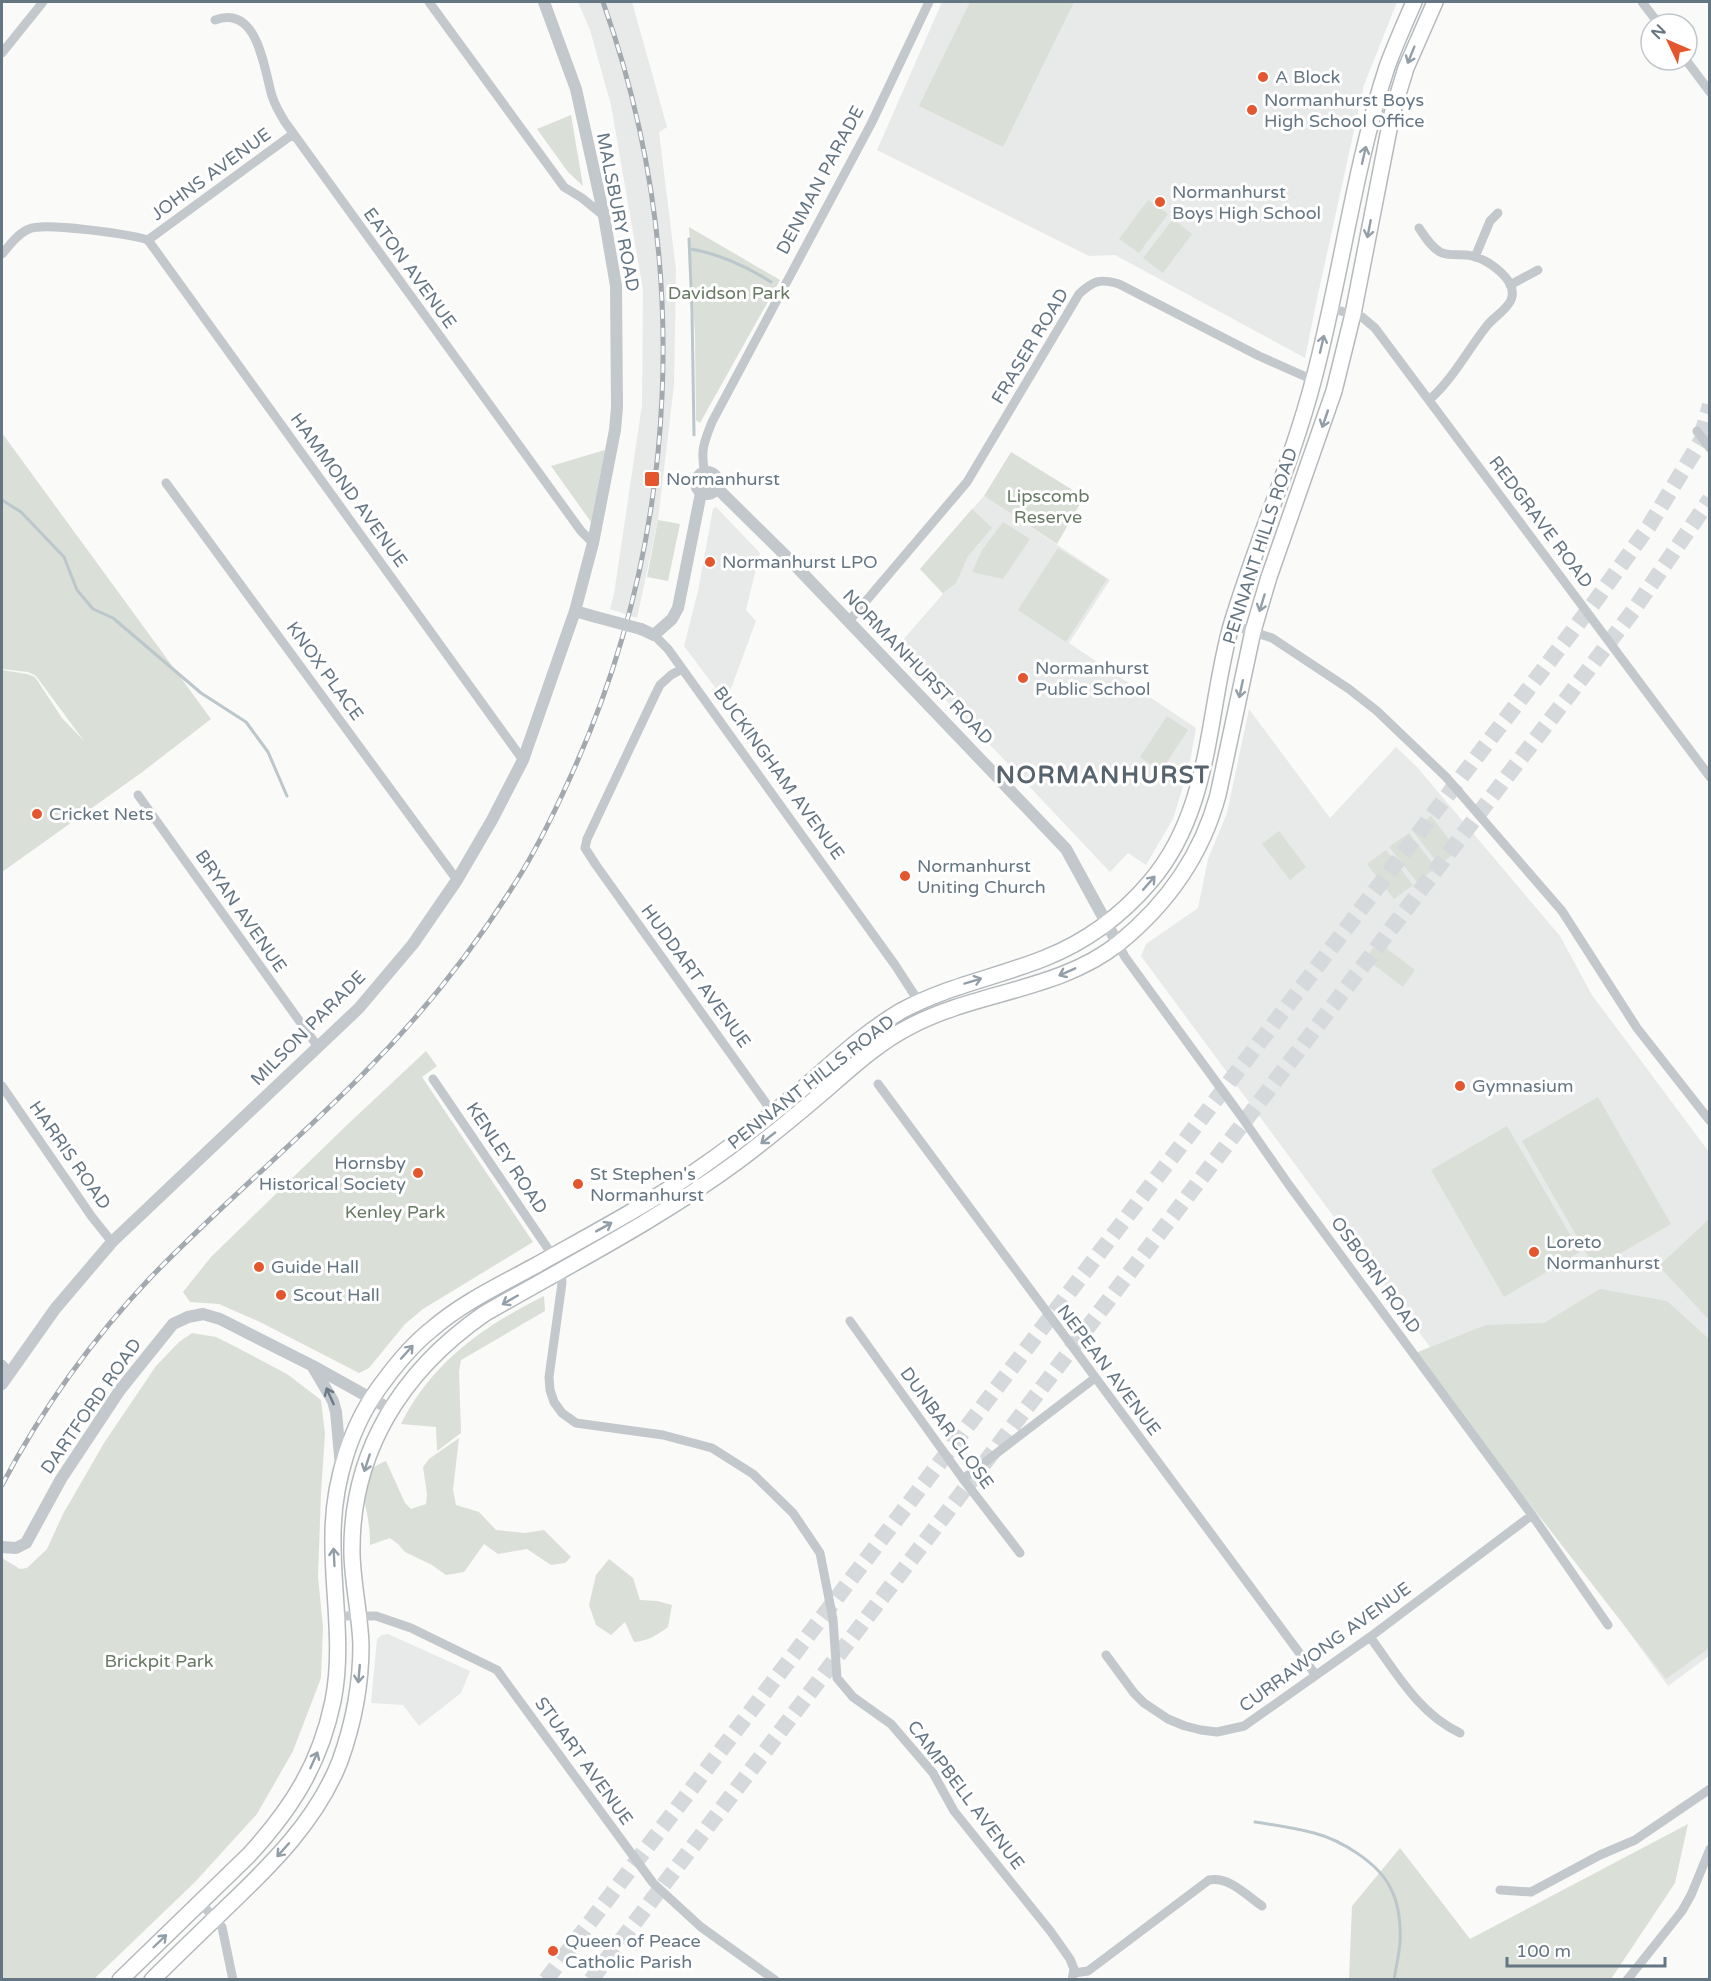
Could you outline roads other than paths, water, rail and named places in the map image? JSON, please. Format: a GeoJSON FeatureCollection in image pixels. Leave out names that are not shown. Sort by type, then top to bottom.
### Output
{"type":"FeatureCollection","features":[{"type":"Feature","properties":{"kind":"highway","name":"PENNANT HILLS ROAD"},"geometry":{"type":"LineString","coordinates":[[120,1980],[249,1855],[287,1812],[308,1774],[320,1746],[334,1699],[338,1664],[338,1616],[333,1534],[341,1470],[350,1442],[371,1398],[409,1350],[446,1317],[474,1299],[655,1197],[742,1138],[843,1053],[899,1012],[963,984],[1048,957],[1079,941],[1129,904],[1151,881],[1173,850],[1190,813],[1202,774],[1232,625],[1295,441],[1313,380],[1375,110],[1388,64],[1414,2]]}},
{"type":"Feature","properties":{"kind":"highway","name":"PENNANT HILLS ROAD"},"geometry":{"type":"LineString","coordinates":[[152,1980],[270,1866],[298,1834],[322,1796],[339,1762],[357,1696],[361,1644],[352,1554],[357,1503],[372,1448],[390,1409],[425,1364],[459,1331],[484,1314],[646,1222],[727,1169],[869,1053],[908,1027],[947,1009],[1061,975],[1087,963],[1118,944],[1167,895],[1190,863],[1211,820],[1218,795],[1253,632],[1269,578],[1334,391],[1353,314],[1392,114],[1406,68],[1435,2]]}},
{"type":"Feature","properties":{"kind":"street"},"geometry":{"type":"LineString","coordinates":[[2,53],[43,2]]}},
{"type":"Feature","properties":{"kind":"street"},"geometry":{"type":"LineString","coordinates":[[429,2],[564,187],[604,216]]}},
{"type":"Feature","properties":{"kind":"street","name":"MALSBURY ROAD"},"geometry":{"type":"LineString","coordinates":[[544,2],[576,89],[604,216],[616,286],[615,430],[593,543],[575,611]]}},
{"type":"Feature","properties":{"kind":"street","name":"DENMAN PARADE"},"geometry":{"type":"LineString","coordinates":[[705,472],[702,458],[703,447],[712,422],[871,124],[929,2]]}},
{"type":"Feature","properties":{"kind":"street","name":"EATON AVENUE"},"geometry":{"type":"LineString","coordinates":[[215,21],[231,17],[240,20],[246,27],[260,51],[273,100],[293,134],[581,531],[593,543]]}},
{"type":"Feature","properties":{"kind":"street"},"geometry":{"type":"LineString","coordinates":[[1695,72],[1710,92]]}},
{"type":"Feature","properties":{"kind":"street","name":"JOHNS AVENUE"},"geometry":{"type":"LineString","coordinates":[[148,240],[293,134]]}},
{"type":"Feature","properties":{"kind":"street"},"geometry":{"type":"LineString","coordinates":[[1475,257],[1490,222],[1498,213]]}},
{"type":"Feature","properties":{"kind":"street"},"geometry":{"type":"LineString","coordinates":[[2,254],[29,228],[60,227],[148,240]]}},
{"type":"Feature","properties":{"kind":"street"},"geometry":{"type":"LineString","coordinates":[[1419,228],[1435,249],[1447,254],[1475,257],[1490,264],[1504,276],[1510,285],[1512,296],[1507,307],[1491,321],[1448,380],[1429,400]]}},
{"type":"Feature","properties":{"kind":"street","name":"HAMMOND AVENUE"},"geometry":{"type":"LineString","coordinates":[[148,240],[523,760]]}},
{"type":"Feature","properties":{"kind":"street"},"geometry":{"type":"LineString","coordinates":[[1510,285],[1538,270]]}},
{"type":"Feature","properties":{"kind":"street","name":"FRASER ROAD"},"geometry":{"type":"LineString","coordinates":[[849,621],[967,482],[1079,294],[1089,284],[1107,280],[1119,284],[1258,356],[1313,380]]}},
{"type":"Feature","properties":{"kind":"street","name":"REDGRAVE ROAD"},"geometry":{"type":"LineString","coordinates":[[1330,308],[1362,317],[1375,328],[1710,777]]}},
{"type":"Feature","properties":{"kind":"street"},"geometry":{"type":"LineString","coordinates":[[1697,431],[1710,448]]}},
{"type":"Feature","properties":{"kind":"street"},"geometry":{"type":"LineString","coordinates":[[705,472],[714,476],[717,481],[715,491],[708,494],[701,493],[696,488],[696,481],[705,472]]}},
{"type":"Feature","properties":{"kind":"street","name":"KNOX PLACE"},"geometry":{"type":"LineString","coordinates":[[166,483],[457,880]]}},
{"type":"Feature","properties":{"kind":"street","name":"NORMANHURST ROAD"},"geometry":{"type":"LineString","coordinates":[[717,488],[849,621],[1066,849],[1118,944]]}},
{"type":"Feature","properties":{"kind":"street"},"geometry":{"type":"LineString","coordinates":[[654,635],[672,619],[678,608],[701,493]]}},
{"type":"Feature","properties":{"kind":"street","name":"MILSON PARADE"},"geometry":{"type":"LineString","coordinates":[[2,1384],[6,1368],[112,1242],[359,1008],[413,944],[457,880],[523,760],[575,611]]}},
{"type":"Feature","properties":{"kind":"street","name":"BUCKINGHAM AVENUE"},"geometry":{"type":"LineString","coordinates":[[575,611],[641,629],[662,642],[895,965],[919,1002]]}},
{"type":"Feature","properties":{"kind":"street"},"geometry":{"type":"LineString","coordinates":[[1232,625],[1272,638],[1349,689],[1377,711],[1446,777],[1562,911],[1637,1028],[1710,1121]]}},
{"type":"Feature","properties":{"kind":"street","name":"HUDDART AVENUE"},"geometry":{"type":"LineString","coordinates":[[682,669],[660,685],[646,710],[587,839],[585,848],[773,1113]]}},
{"type":"Feature","properties":{"kind":"street","name":"BRYAN AVENUE"},"geometry":{"type":"LineString","coordinates":[[138,795],[318,1047]]}},
{"type":"Feature","properties":{"kind":"street","name":"OSBORN ROAD"},"geometry":{"type":"LineString","coordinates":[[1118,944],[1125,957],[1289,1185],[1532,1515],[1608,1625]]}},
{"type":"Feature","properties":{"kind":"street","name":"KENLEY ROAD"},"geometry":{"type":"LineString","coordinates":[[433,1079],[553,1256]]}},
{"type":"Feature","properties":{"kind":"street","name":"NEPEAN AVENUE"},"geometry":{"type":"LineString","coordinates":[[878,1084],[1315,1674]]}},
{"type":"Feature","properties":{"kind":"street","name":"HARRIS ROAD"},"geometry":{"type":"LineString","coordinates":[[2,1086],[112,1242]]}},
{"type":"Feature","properties":{"kind":"street","name":"CAMPBELL AVENUE"},"geometry":{"type":"LineString","coordinates":[[561,1271],[562,1283],[549,1377],[554,1402],[562,1413],[576,1423],[663,1435],[712,1448],[753,1474],[793,1513],[820,1553],[833,1620],[837,1678],[853,1697],[891,1724],[933,1773],[954,1811],[1070,1959],[1074,1969],[1073,1976]]}},
{"type":"Feature","properties":{"kind":"street","name":"DARTFORD ROAD"},"geometry":{"type":"LineString","coordinates":[[2,1547],[16,1548],[26,1543],[61,1479],[120,1390],[173,1324],[188,1317],[203,1314],[220,1319],[313,1366],[390,1409]]}},
{"type":"Feature","properties":{"kind":"street","name":"DUNBAR CLOSE"},"geometry":{"type":"LineString","coordinates":[[850,1321],[963,1479],[1020,1554]]}},
{"type":"Feature","properties":{"kind":"street"},"geometry":{"type":"LineString","coordinates":[[313,1366],[333,1401],[336,1412],[341,1470]]}},
{"type":"Feature","properties":{"kind":"street"},"geometry":{"type":"LineString","coordinates":[[963,1479],[1095,1378]]}},
{"type":"Feature","properties":{"kind":"street","name":"CURRAWONG AVENUE"},"geometry":{"type":"LineString","coordinates":[[1106,1655],[1134,1693],[1144,1703],[1168,1719],[1201,1731],[1224,1731],[1244,1726],[1370,1637],[1532,1515]]}},
{"type":"Feature","properties":{"kind":"street","name":"STUART AVENUE"},"geometry":{"type":"LineString","coordinates":[[338,1616],[376,1616],[411,1628],[497,1670],[653,1883],[701,1927],[776,1980]]}},
{"type":"Feature","properties":{"kind":"street"},"geometry":{"type":"LineString","coordinates":[[1370,1637],[1424,1709],[1439,1722],[1460,1733]]}},
{"type":"Feature","properties":{"kind":"street"},"geometry":{"type":"LineString","coordinates":[[1500,1890],[1531,1892],[1600,1855],[1635,1840],[1706,1791],[1710,1803]]}},
{"type":"Feature","properties":{"kind":"street"},"geometry":{"type":"LineString","coordinates":[[1627,1980],[1682,1911],[1710,1849]]}},
{"type":"Feature","properties":{"kind":"street"},"geometry":{"type":"LineString","coordinates":[[1073,1976],[1088,1971],[1209,1880],[1228,1881],[1262,1906]]}},
{"type":"Feature","properties":{"kind":"street"},"geometry":{"type":"LineString","coordinates":[[200,1902],[222,1927],[233,1980]]}},
{"type":"Feature","properties":{"kind":"waterway"},"geometry":{"type":"LineString","coordinates":[[689,239],[694,435]]}},
{"type":"Feature","properties":{"kind":"waterway"},"geometry":{"type":"LineString","coordinates":[[690,249],[732,261],[771,282]]}},
{"type":"Feature","properties":{"kind":"waterway"},"geometry":{"type":"LineString","coordinates":[[2,500],[21,512],[64,557],[77,590],[93,609],[113,618],[201,693],[246,722],[268,752],[287,796]]}},
{"type":"Feature","properties":{"kind":"waterway"},"geometry":{"type":"LineString","coordinates":[[1255,1822],[1325,1836],[1358,1854],[1378,1870],[1391,1889],[1399,1915],[1400,1943],[1394,1980]]}},
{"type":"Feature","properties":{"kind":"tunnel"},"geometry":{"type":"LineString","coordinates":[[1701,437],[1710,405]]}},
{"type":"Feature","properties":{"kind":"tunnel"},"geometry":{"type":"LineString","coordinates":[[546,1980],[1596,600],[1649,526],[1710,426]]}},
{"type":"Feature","properties":{"kind":"tunnel"},"geometry":{"type":"LineString","coordinates":[[591,1980],[1633,611],[1710,499]]}},
{"type":"Feature","properties":{"kind":"railway"},"geometry":{"type":"LineString","coordinates":[[2,1485],[51,1402],[109,1324],[178,1250],[386,1051],[468,952],[535,849],[569,780],[607,687],[635,591],[653,493],[662,394],[662,295],[652,196],[632,98],[603,2]]}},
{"type":"Feature","properties":{"kind":"place","name":"A Block"},"geometry":{"type":"Point","coordinates":[1263,77]}},
{"type":"Feature","properties":{"kind":"place","name":"Normanhurst Boys High School Office"},"geometry":{"type":"Point","coordinates":[1252,110]}},
{"type":"Feature","properties":{"kind":"place","name":"Normanhurst Boys High School"},"geometry":{"type":"Point","coordinates":[1160,202]}},
{"type":"Feature","properties":{"kind":"place","name":"Normanhurst"},"geometry":{"type":"Point","coordinates":[652,479]}},
{"type":"Feature","properties":{"kind":"place","name":"Normanhurst LPO"},"geometry":{"type":"Point","coordinates":[710,562]}},
{"type":"Feature","properties":{"kind":"place","name":"Normanhurst Public School"},"geometry":{"type":"Point","coordinates":[1023,678]}},
{"type":"Feature","properties":{"kind":"place","name":"Cricket Nets"},"geometry":{"type":"Point","coordinates":[37,814]}},
{"type":"Feature","properties":{"kind":"place","name":"Normanhurst Uniting Church"},"geometry":{"type":"Point","coordinates":[905,876]}},
{"type":"Feature","properties":{"kind":"place","name":"Gymnasium"},"geometry":{"type":"Point","coordinates":[1460,1086]}},
{"type":"Feature","properties":{"kind":"place","name":"Hornsby Historical Society"},"geometry":{"type":"Point","coordinates":[418,1173]}},
{"type":"Feature","properties":{"kind":"place","name":"St Stephen's Normanhurst"},"geometry":{"type":"Point","coordinates":[578,1184]}},
{"type":"Feature","properties":{"kind":"place","name":"Loreto Normanhurst"},"geometry":{"type":"Point","coordinates":[1534,1252]}},
{"type":"Feature","properties":{"kind":"place","name":"Guide Hall"},"geometry":{"type":"Point","coordinates":[259,1267]}},
{"type":"Feature","properties":{"kind":"place","name":"Scout Hall"},"geometry":{"type":"Point","coordinates":[281,1295]}},
{"type":"Feature","properties":{"kind":"place","name":"Queen of Peace Catholic Parish"},"geometry":{"type":"Point","coordinates":[553,1951]}},
{"type":"Feature","properties":{"kind":"district","name":"NORMANHURST"},"geometry":{"type":"Point","coordinates":[1103,775]}},
{"type":"Feature","properties":{"kind":"park label","name":"Davidson Park"},"geometry":{"type":"Point","coordinates":[729,293]}},
{"type":"Feature","properties":{"kind":"park label","name":"Lipscomb Reserve"},"geometry":{"type":"Point","coordinates":[1048,506]}},
{"type":"Feature","properties":{"kind":"park label","name":"Kenley Park"},"geometry":{"type":"Point","coordinates":[395,1212]}},
{"type":"Feature","properties":{"kind":"park label","name":"Brickpit Park"},"geometry":{"type":"Point","coordinates":[159,1661]}}]}
